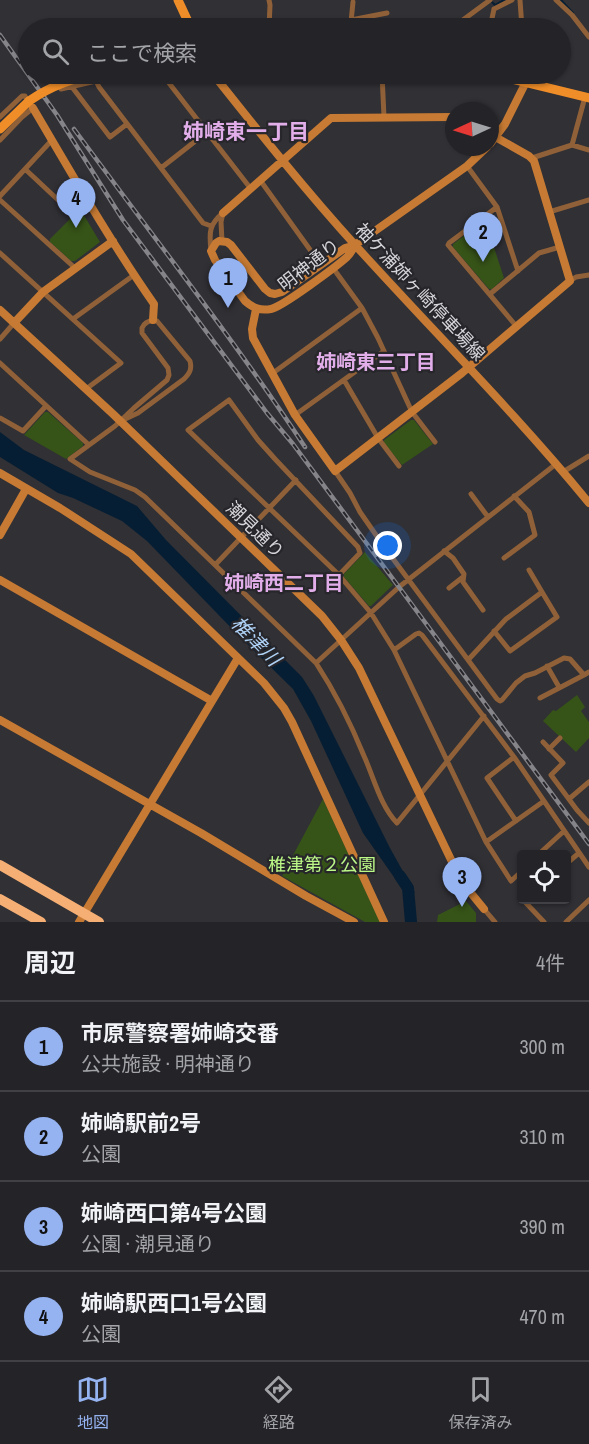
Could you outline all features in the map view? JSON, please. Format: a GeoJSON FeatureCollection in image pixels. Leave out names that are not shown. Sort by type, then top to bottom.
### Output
{"type":"FeatureCollection","features":[{"type":"Feature","properties":{"kind":"highway"},"geometry":{"type":"LineString","coordinates":[[0,865],[82,918],[99,922]]}},
{"type":"Feature","properties":{"kind":"highway"},"geometry":{"type":"LineString","coordinates":[[0,898],[41,922]]}},
{"type":"Feature","properties":{"kind":"main road"},"geometry":{"type":"LineString","coordinates":[[178,0],[186,18]]}},
{"type":"Feature","properties":{"kind":"main road"},"geometry":{"type":"LineString","coordinates":[[0,129],[23,105],[61,84]]}},
{"type":"Feature","properties":{"kind":"main road"},"geometry":{"type":"LineString","coordinates":[[544,84],[587,98]]}},
{"type":"Feature","properties":{"kind":"street"},"geometry":{"type":"LineString","coordinates":[[269,0],[269,18]]}},
{"type":"Feature","properties":{"kind":"street"},"geometry":{"type":"LineString","coordinates":[[492,18],[494,9],[512,0]]}},
{"type":"Feature","properties":{"kind":"street"},"geometry":{"type":"LineString","coordinates":[[520,0],[521,18]]}},
{"type":"Feature","properties":{"kind":"street"},"geometry":{"type":"LineString","coordinates":[[556,0],[572,15],[589,37]]}},
{"type":"Feature","properties":{"kind":"street"},"geometry":{"type":"LineString","coordinates":[[465,18],[487,1],[494,9]]}},
{"type":"Feature","properties":{"kind":"street"},"geometry":{"type":"LineString","coordinates":[[351,18],[353,2]]}},
{"type":"Feature","properties":{"kind":"street"},"geometry":{"type":"LineString","coordinates":[[361,18],[387,13]]}},
{"type":"Feature","properties":{"kind":"street"},"geometry":{"type":"LineString","coordinates":[[59,84],[61,89],[80,84]]}},
{"type":"Feature","properties":{"kind":"street"},"geometry":{"type":"LineString","coordinates":[[102,84],[128,124],[203,223],[212,226]]}},
{"type":"Feature","properties":{"kind":"street"},"geometry":{"type":"LineString","coordinates":[[170,84],[251,189]]}},
{"type":"Feature","properties":{"kind":"street","name":"袖ケ浦姉ヶ崎停車場線"},"geometry":{"type":"LineString","coordinates":[[221,84],[355,245],[469,368],[589,503]]}},
{"type":"Feature","properties":{"kind":"street"},"geometry":{"type":"LineString","coordinates":[[382,84],[384,117]]}},
{"type":"Feature","properties":{"kind":"street"},"geometry":{"type":"LineString","coordinates":[[499,130],[505,124],[523,84]]}},
{"type":"Feature","properties":{"kind":"street"},"geometry":{"type":"LineString","coordinates":[[72,87],[110,137],[128,124]]}},
{"type":"Feature","properties":{"kind":"street"},"geometry":{"type":"LineString","coordinates":[[0,117],[22,96],[27,98]]}},
{"type":"Feature","properties":{"kind":"street"},"geometry":{"type":"LineString","coordinates":[[572,145],[587,98]]}},
{"type":"Feature","properties":{"kind":"street"},"geometry":{"type":"LineString","coordinates":[[0,140],[32,106],[90,204],[154,304],[153,320]]}},
{"type":"Feature","properties":{"kind":"street"},"geometry":{"type":"LineString","coordinates":[[445,117],[331,118],[217,218],[212,226],[211,251],[245,301],[256,309],[251,334],[295,415],[350,493],[360,512],[497,699],[500,701],[505,697],[525,676],[559,659],[567,658],[586,673],[540,698]]}},
{"type":"Feature","properties":{"kind":"street"},"geometry":{"type":"LineString","coordinates":[[161,168],[207,132]]}},
{"type":"Feature","properties":{"kind":"street"},"geometry":{"type":"LineString","coordinates":[[52,140],[0,198],[75,268]]}},
{"type":"Feature","properties":{"kind":"street"},"geometry":{"type":"LineString","coordinates":[[499,142],[534,161],[570,281]]}},
{"type":"Feature","properties":{"kind":"street"},"geometry":{"type":"LineString","coordinates":[[532,158],[572,145],[589,150]]}},
{"type":"Feature","properties":{"kind":"street","name":"明神通り"},"geometry":{"type":"LineString","coordinates":[[222,241],[231,245],[265,289],[275,294],[287,289],[345,248],[355,245],[467,166],[478,156]]}},
{"type":"Feature","properties":{"kind":"street"},"geometry":{"type":"LineString","coordinates":[[467,166],[497,207],[518,271]]}},
{"type":"Feature","properties":{"kind":"street"},"geometry":{"type":"LineString","coordinates":[[25,169],[72,213],[75,214],[90,204]]}},
{"type":"Feature","properties":{"kind":"street"},"geometry":{"type":"LineString","coordinates":[[260,180],[321,265]]}},
{"type":"Feature","properties":{"kind":"street"},"geometry":{"type":"LineString","coordinates":[[549,212],[589,200]]}},
{"type":"Feature","properties":{"kind":"street"},"geometry":{"type":"LineString","coordinates":[[497,207],[448,245],[517,327]]}},
{"type":"Feature","properties":{"kind":"street"},"geometry":{"type":"LineString","coordinates":[[211,251],[216,243],[222,241],[223,213]]}},
{"type":"Feature","properties":{"kind":"street"},"geometry":{"type":"LineString","coordinates":[[0,339],[43,292],[113,241]]}},
{"type":"Feature","properties":{"kind":"street","name":"明神通り"},"geometry":{"type":"LineString","coordinates":[[256,309],[269,310],[279,306],[350,255],[355,245]]}},
{"type":"Feature","properties":{"kind":"street"},"geometry":{"type":"LineString","coordinates":[[490,294],[539,253],[560,247]]}},
{"type":"Feature","properties":{"kind":"street"},"geometry":{"type":"LineString","coordinates":[[0,253],[121,363],[86,389]]}},
{"type":"Feature","properties":{"kind":"street"},"geometry":{"type":"LineString","coordinates":[[333,268],[362,308],[412,412],[435,442]]}},
{"type":"Feature","properties":{"kind":"street"},"geometry":{"type":"LineString","coordinates":[[73,319],[134,275]]}},
{"type":"Feature","properties":{"kind":"street"},"geometry":{"type":"LineString","coordinates":[[335,471],[469,368],[570,281],[576,277],[589,275]]}},
{"type":"Feature","properties":{"kind":"street"},"geometry":{"type":"LineString","coordinates":[[273,373],[362,308]]}},
{"type":"Feature","properties":{"kind":"street","name":"潮見通り"},"geometry":{"type":"LineString","coordinates":[[0,310],[121,421],[322,616],[359,668],[455,868],[484,909]]}},
{"type":"Feature","properties":{"kind":"street"},"geometry":{"type":"LineString","coordinates":[[121,421],[138,413],[184,379],[192,367],[190,361],[163,327],[153,320]]}},
{"type":"Feature","properties":{"kind":"street"},"geometry":{"type":"LineString","coordinates":[[153,320],[143,325],[142,333],[168,368],[170,375],[168,380],[121,421],[70,459],[90,472],[135,490],[145,497],[316,663],[333,691],[364,754],[380,797],[397,823],[484,716]]}},
{"type":"Feature","properties":{"kind":"street"},"geometry":{"type":"LineString","coordinates":[[295,415],[384,351]]}},
{"type":"Feature","properties":{"kind":"street"},"geometry":{"type":"LineString","coordinates":[[0,363],[89,445]]}},
{"type":"Feature","properties":{"kind":"street"},"geometry":{"type":"LineString","coordinates":[[344,380],[378,438],[399,466]]}},
{"type":"Feature","properties":{"kind":"street"},"geometry":{"type":"LineString","coordinates":[[339,574],[360,553],[360,550],[258,440],[229,400],[188,430],[339,574],[371,613],[394,650],[486,842],[512,881],[517,876]]}},
{"type":"Feature","properties":{"kind":"street"},"geometry":{"type":"LineString","coordinates":[[0,418],[23,431],[46,406]]}},
{"type":"Feature","properties":{"kind":"street"},"geometry":{"type":"LineString","coordinates":[[563,472],[589,456]]}},
{"type":"Feature","properties":{"kind":"street"},"geometry":{"type":"LineString","coordinates":[[316,663],[398,589],[556,464]]}},
{"type":"Feature","properties":{"kind":"street"},"geometry":{"type":"LineString","coordinates":[[0,473],[131,554],[264,683],[292,722],[384,922]]}},
{"type":"Feature","properties":{"kind":"street"},"geometry":{"type":"LineString","coordinates":[[215,565],[296,480]]}},
{"type":"Feature","properties":{"kind":"street"},"geometry":{"type":"LineString","coordinates":[[0,535],[26,489]]}},
{"type":"Feature","properties":{"kind":"street"},"geometry":{"type":"LineString","coordinates":[[471,494],[488,517]]}},
{"type":"Feature","properties":{"kind":"street"},"geometry":{"type":"LineString","coordinates":[[504,558],[536,535],[529,512],[514,496]]}},
{"type":"Feature","properties":{"kind":"street"},"geometry":{"type":"LineString","coordinates":[[444,551],[453,558],[464,574],[464,582],[483,610]]}},
{"type":"Feature","properties":{"kind":"street"},"geometry":{"type":"LineString","coordinates":[[494,631],[510,651],[557,617],[532,572]]}},
{"type":"Feature","properties":{"kind":"street"},"geometry":{"type":"LineString","coordinates":[[449,588],[464,577]]}},
{"type":"Feature","properties":{"kind":"street"},"geometry":{"type":"LineString","coordinates":[[0,580],[212,701]]}},
{"type":"Feature","properties":{"kind":"street"},"geometry":{"type":"LineString","coordinates":[[468,660],[506,619],[542,592]]}},
{"type":"Feature","properties":{"kind":"street"},"geometry":{"type":"LineString","coordinates":[[394,650],[416,634],[422,635],[484,716],[589,867]]}},
{"type":"Feature","properties":{"kind":"street"},"geometry":{"type":"LineString","coordinates":[[82,918],[238,658]]}},
{"type":"Feature","properties":{"kind":"street"},"geometry":{"type":"LineString","coordinates":[[547,666],[559,687]]}},
{"type":"Feature","properties":{"kind":"street"},"geometry":{"type":"LineString","coordinates":[[0,720],[354,922]]}},
{"type":"Feature","properties":{"kind":"street"},"geometry":{"type":"LineString","coordinates":[[549,749],[560,738]]}},
{"type":"Feature","properties":{"kind":"street"},"geometry":{"type":"LineString","coordinates":[[543,742],[563,763],[551,775],[589,823]]}},
{"type":"Feature","properties":{"kind":"street"},"geometry":{"type":"LineString","coordinates":[[513,757],[487,778],[516,821]]}},
{"type":"Feature","properties":{"kind":"street"},"geometry":{"type":"LineString","coordinates":[[569,799],[589,782]]}},
{"type":"Feature","properties":{"kind":"street"},"geometry":{"type":"LineString","coordinates":[[486,842],[544,801]]}},
{"type":"Feature","properties":{"kind":"street"},"geometry":{"type":"LineString","coordinates":[[544,850],[564,831]]}},
{"type":"Feature","properties":{"kind":"street"},"geometry":{"type":"LineString","coordinates":[[571,860],[579,853]]}},
{"type":"Feature","properties":{"kind":"street"},"geometry":{"type":"LineString","coordinates":[[566,922],[589,900]]}},
{"type":"Feature","properties":{"kind":"street"},"geometry":{"type":"LineString","coordinates":[[527,904],[544,922]]}},
{"type":"Feature","properties":{"kind":"street"},"geometry":{"type":"LineString","coordinates":[[484,909],[495,922]]}},
{"type":"Feature","properties":{"kind":"street"},"geometry":{"type":"LineString","coordinates":[[573,915],[578,922]]}},
{"type":"Feature","properties":{"kind":"green space"},"geometry":{"type":"Polygon","coordinates":[[[82,212],[100,242],[75,261],[71,261],[50,242],[50,239],[71,218],[82,212]]]}},
{"type":"Feature","properties":{"kind":"green space"},"geometry":{"type":"Polygon","coordinates":[[[485,220],[504,278],[492,289],[489,289],[453,247],[453,244],[485,220]]]}},
{"type":"Feature","properties":{"kind":"green space"},"geometry":{"type":"Polygon","coordinates":[[[45,412],[48,412],[83,443],[83,446],[66,459],[24,435],[45,412]]]}},
{"type":"Feature","properties":{"kind":"green space"},"geometry":{"type":"Polygon","coordinates":[[[414,420],[433,444],[402,465],[384,440],[414,420]]]}},
{"type":"Feature","properties":{"kind":"green space"},"geometry":{"type":"Polygon","coordinates":[[[365,552],[393,585],[371,606],[344,577],[344,574],[365,552]]]}},
{"type":"Feature","properties":{"kind":"green space"},"geometry":{"type":"Polygon","coordinates":[[[577,695],[585,707],[581,711],[589,722],[589,738],[576,752],[543,721],[553,710],[556,711],[577,695]]]}},
{"type":"Feature","properties":{"kind":"green space","name":"椎津第２公園"},"geometry":{"type":"Polygon","coordinates":[[[323,799],[380,922],[365,922],[282,876],[323,799]]]}},
{"type":"Feature","properties":{"kind":"green space"},"geometry":{"type":"Polygon","coordinates":[[[466,901],[476,913],[476,922],[437,922],[438,915],[466,901]]]}},
{"type":"Feature","properties":{"kind":"water"},"geometry":{"type":"Polygon","coordinates":[[[0,432],[24,450],[137,506],[166,540],[302,677],[314,696],[415,893],[396,880],[363,833],[311,721],[293,689],[147,541],[122,521],[58,493],[0,457],[0,432]]]}},
{"type":"Feature","properties":{"kind":"waterway"},"geometry":{"type":"LineString","coordinates":[[490,0],[495,5],[504,0]]}},
{"type":"Feature","properties":{"kind":"waterway"},"geometry":{"type":"LineString","coordinates":[[561,0],[573,13]]}},
{"type":"Feature","properties":{"kind":"waterway","name":"椎津川"},"geometry":{"type":"LineString","coordinates":[[400,876],[408,888],[411,922]]}},
{"type":"Feature","properties":{"kind":"railway"},"geometry":{"type":"LineString","coordinates":[[0,35],[18,60]]}},
{"type":"Feature","properties":{"kind":"railway"},"geometry":{"type":"LineString","coordinates":[[35,84],[123,220],[267,413],[293,444],[589,844]]}},
{"type":"Feature","properties":{"kind":"railway"},"geometry":{"type":"LineString","coordinates":[[74,129],[221,326],[305,447]]}},
{"type":"Feature","properties":{"kind":"place","name":"姉崎駅西口1号公園"},"geometry":{"type":"Point","coordinates":[76,228]}},
{"type":"Feature","properties":{"kind":"place","name":"姉崎駅前2号"},"geometry":{"type":"Point","coordinates":[483,262]}},
{"type":"Feature","properties":{"kind":"place","name":"市原警察署姉崎交番"},"geometry":{"type":"Point","coordinates":[228,308]}},
{"type":"Feature","properties":{"kind":"place","name":"姉崎西口第4号公園"},"geometry":{"type":"Point","coordinates":[462,907]}},
{"type":"Feature","properties":{"kind":"district","name":"姉崎東一丁目"},"geometry":{"type":"Point","coordinates":[246,132]}},
{"type":"Feature","properties":{"kind":"district","name":"姉崎東三丁目"},"geometry":{"type":"Point","coordinates":[376,362]}},
{"type":"Feature","properties":{"kind":"district","name":"姉崎西二丁目"},"geometry":{"type":"Point","coordinates":[284,583]}}]}
